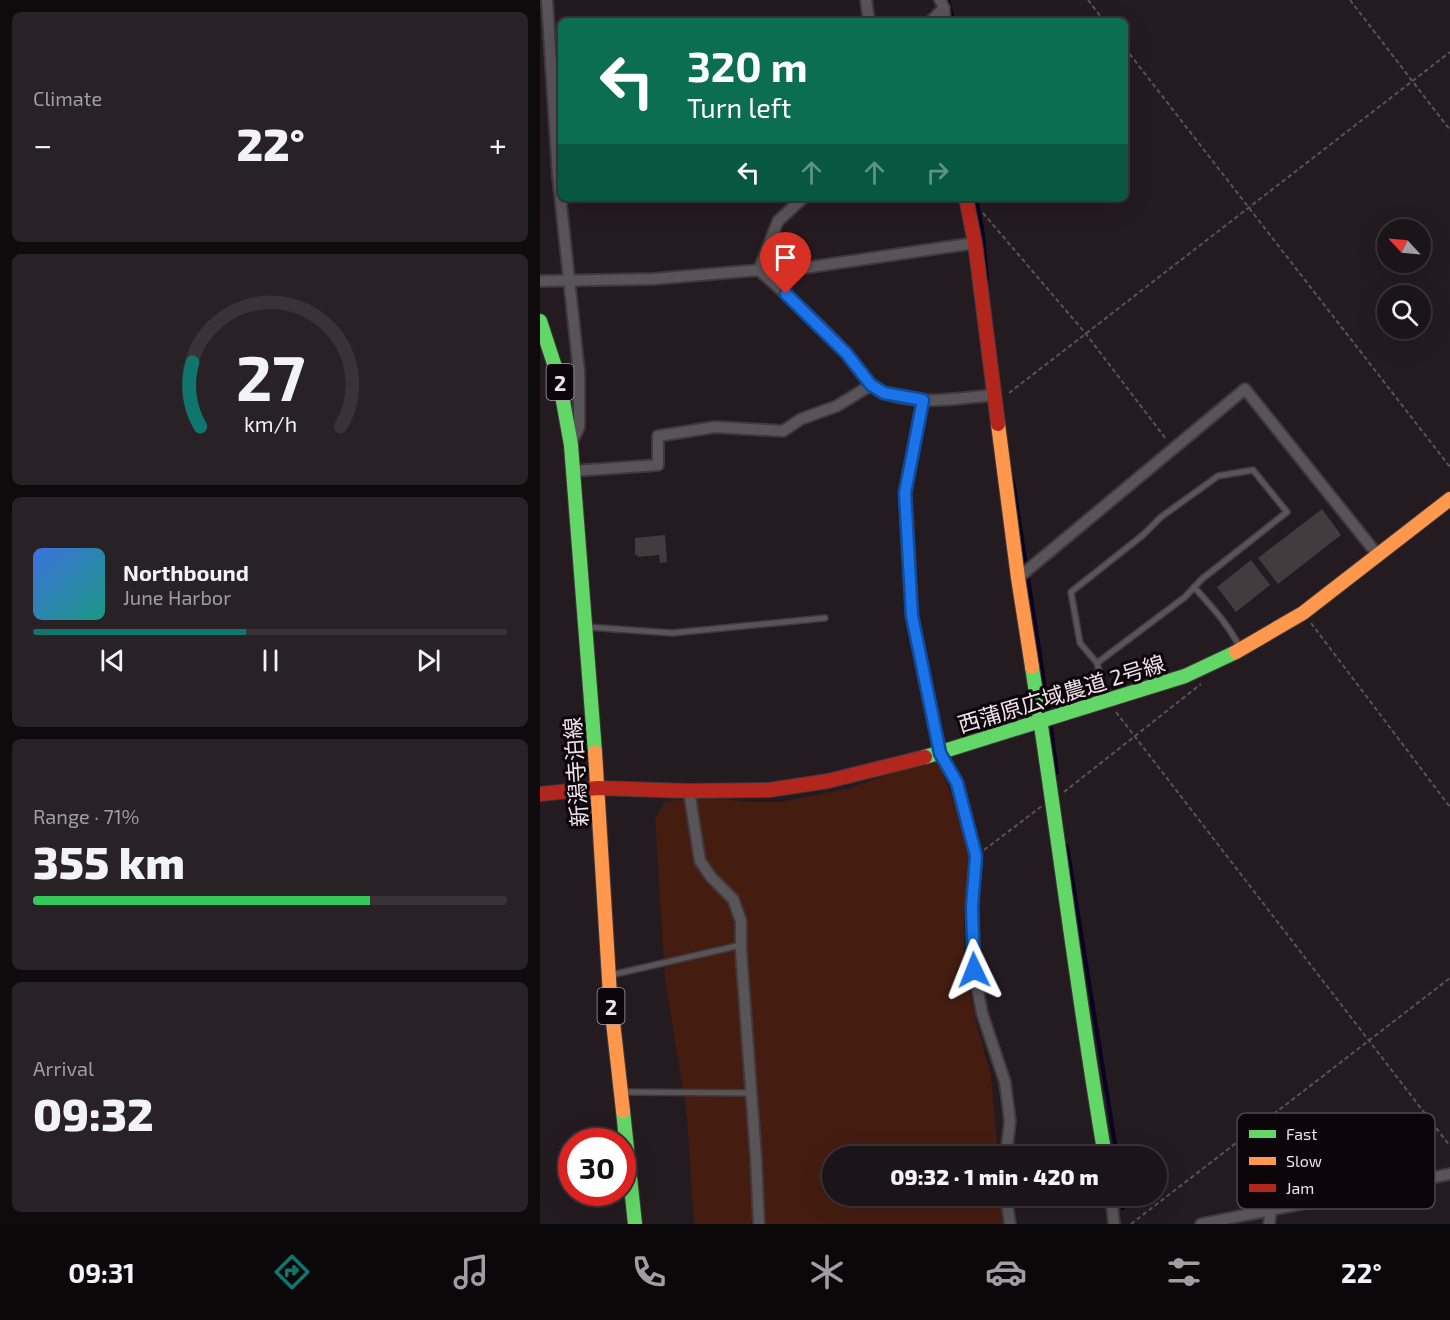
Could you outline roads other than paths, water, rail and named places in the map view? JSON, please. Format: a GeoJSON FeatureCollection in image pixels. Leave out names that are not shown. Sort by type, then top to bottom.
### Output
{"type":"FeatureCollection","features":[{"type":"Feature","properties":{"kind":"street"},"geometry":{"type":"LineString","coordinates":[[547,0],[558,176]]}},
{"type":"Feature","properties":{"kind":"street"},"geometry":{"type":"LineString","coordinates":[[866,0],[869,18]]}},
{"type":"Feature","properties":{"kind":"street"},"geometry":{"type":"LineString","coordinates":[[933,18],[942,4]]}},
{"type":"Feature","properties":{"kind":"street"},"geometry":{"type":"LineString","coordinates":[[561,201],[579,383],[579,427],[571,445]]}},
{"type":"Feature","properties":{"kind":"street"},"geometry":{"type":"LineString","coordinates":[[759,270],[778,220],[800,201]]}},
{"type":"Feature","properties":{"kind":"street"},"geometry":{"type":"LineString","coordinates":[[967,201],[975,243],[1018,578],[1053,798],[1090,1070],[1103,1146]]}},
{"type":"Feature","properties":{"kind":"street"},"geometry":{"type":"LineString","coordinates":[[540,281],[653,279],[759,270],[776,272],[975,243]]}},
{"type":"Feature","properties":{"kind":"street"},"geometry":{"type":"LineString","coordinates":[[759,270],[839,346],[871,385],[884,393],[923,400],[994,395]]}},
{"type":"Feature","properties":{"kind":"street","name":"新潟寺泊線"},"geometry":{"type":"LineString","coordinates":[[540,321],[559,379],[571,445],[598,788],[609,976],[635,1224]]}},
{"type":"Feature","properties":{"kind":"street"},"geometry":{"type":"LineString","coordinates":[[573,471],[658,465],[658,436],[715,427],[783,431],[801,419],[837,406],[871,385]]}},
{"type":"Feature","properties":{"kind":"street"},"geometry":{"type":"LineString","coordinates":[[1018,578],[1245,389],[1377,554]]}},
{"type":"Feature","properties":{"kind":"street"},"geometry":{"type":"LineString","coordinates":[[923,400],[905,493],[912,616],[940,753],[957,783],[976,856],[972,907],[974,970],[982,1013],[1005,1082],[1010,1121],[1007,1146]]}},
{"type":"Feature","properties":{"kind":"street","name":"西蒲原広域農道 2号線"},"geometry":{"type":"LineString","coordinates":[[540,794],[598,788],[689,791],[770,790],[828,781],[940,753],[1185,676],[1241,650],[1303,613],[1450,499]]}},
{"type":"Feature","properties":{"kind":"street"},"geometry":{"type":"LineString","coordinates":[[689,791],[700,861],[711,877],[733,899],[741,921],[759,1224]]}},
{"type":"Feature","properties":{"kind":"street"},"geometry":{"type":"LineString","coordinates":[[1435,1177],[1450,1174]]}},
{"type":"Feature","properties":{"kind":"street"},"geometry":{"type":"LineString","coordinates":[[1007,1206],[1010,1224]]}},
{"type":"Feature","properties":{"kind":"street"},"geometry":{"type":"LineString","coordinates":[[1112,1206],[1114,1224]]}},
{"type":"Feature","properties":{"kind":"street"},"geometry":{"type":"LineString","coordinates":[[1201,1224],[1276,1209]]}},
{"type":"Feature","properties":{"kind":"street"},"geometry":{"type":"LineString","coordinates":[[1269,1224],[1271,1210]]}},
{"type":"Feature","properties":{"kind":"lane"},"geometry":{"type":"LineString","coordinates":[[1097,663],[1185,597],[1194,587],[1287,512],[1253,470],[1218,476],[1161,517],[1143,535],[1071,592],[1080,642],[1097,663],[1107,700]]}},
{"type":"Feature","properties":{"kind":"lane"},"geometry":{"type":"LineString","coordinates":[[1194,587],[1214,609],[1241,650]]}},
{"type":"Feature","properties":{"kind":"lane"},"geometry":{"type":"LineString","coordinates":[[586,627],[672,633],[825,618]]}},
{"type":"Feature","properties":{"kind":"lane"},"geometry":{"type":"LineString","coordinates":[[609,976],[741,945]]}},
{"type":"Feature","properties":{"kind":"lane"},"geometry":{"type":"LineString","coordinates":[[620,1092],[752,1092]]}},
{"type":"Feature","properties":{"kind":"waterway"},"geometry":{"type":"LineString","coordinates":[[948,0],[952,18]]}},
{"type":"Feature","properties":{"kind":"waterway"},"geometry":{"type":"LineString","coordinates":[[977,201],[983,234],[987,280]]}},
{"type":"Feature","properties":{"kind":"waterway"},"geometry":{"type":"LineString","coordinates":[[1013,481],[1049,714]]}},
{"type":"Feature","properties":{"kind":"waterway"},"geometry":{"type":"LineString","coordinates":[[1050,721],[1057,773]]}},
{"type":"Feature","properties":{"kind":"waterway"},"geometry":{"type":"LineString","coordinates":[[1067,846],[1115,1146]]}}]}
